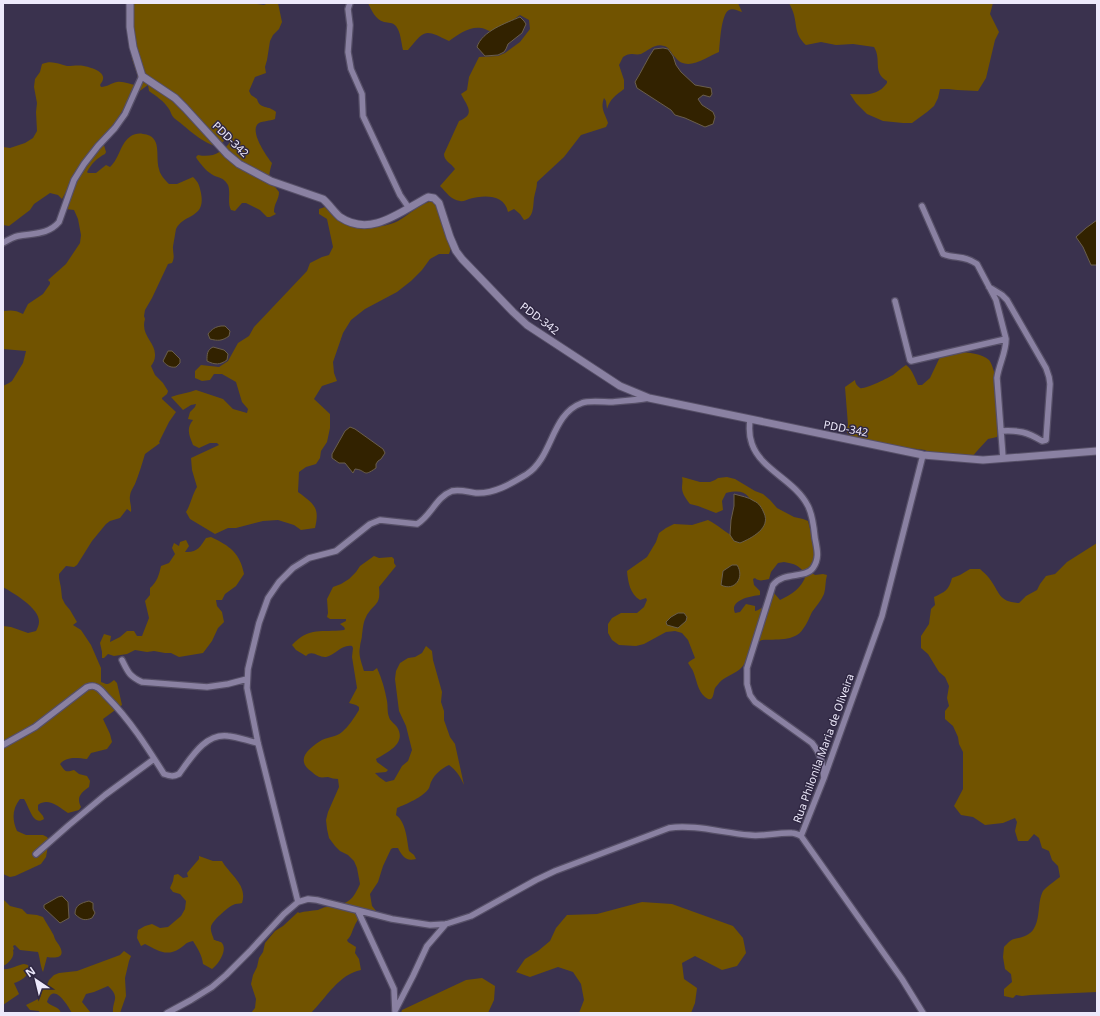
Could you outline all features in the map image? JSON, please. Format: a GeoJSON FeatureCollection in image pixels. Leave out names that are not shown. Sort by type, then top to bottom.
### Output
{"type":"FeatureCollection","features":[{"type":"Feature","properties":{"kind":"street"},"geometry":{"type":"LineString","coordinates":[[3,243],[16,237],[48,231],[54,228],[59,222],[74,180],[84,164],[125,114],[142,76],[133,47],[130,27],[130,3]]}},
{"type":"Feature","properties":{"kind":"street"},"geometry":{"type":"LineString","coordinates":[[350,3],[348,9],[350,25],[348,52],[351,69],[362,94],[363,116],[400,195],[410,208]]}},
{"type":"Feature","properties":{"kind":"street","name":"PDD-342"},"geometry":{"type":"LineString","coordinates":[[142,76],[175,98],[227,154],[239,164],[270,181],[323,199],[339,216],[350,222],[367,225],[382,222],[410,208],[428,196],[434,198],[440,203],[450,237],[462,259],[513,312],[527,325],[620,386],[649,398],[923,455],[984,460],[1097,451]]}},
{"type":"Feature","properties":{"kind":"street"},"geometry":{"type":"LineString","coordinates":[[922,206],[942,254],[965,258],[972,260],[977,264],[996,300],[1006,339],[1004,356],[997,378],[1003,458]]}},
{"type":"Feature","properties":{"kind":"street"},"geometry":{"type":"LineString","coordinates":[[989,286],[1007,300],[1046,368],[1050,384],[1046,440],[1042,441],[1028,433],[1012,430],[1001,431]]}},
{"type":"Feature","properties":{"kind":"street"},"geometry":{"type":"LineString","coordinates":[[896,301],[911,361],[1006,339]]}},
{"type":"Feature","properties":{"kind":"street"},"geometry":{"type":"LineString","coordinates":[[167,1013],[212,987],[250,951],[284,914],[298,902],[258,743],[247,688],[248,669],[253,643],[268,598],[279,582],[293,568],[309,558],[336,551],[370,524],[380,520],[417,524],[445,495],[452,491],[460,490],[477,493],[490,492],[501,488],[528,473],[539,462],[562,419],[572,408],[583,402],[614,402],[649,398]]}},
{"type":"Feature","properties":{"kind":"street"},"geometry":{"type":"LineString","coordinates":[[750,420],[749,432],[751,443],[756,454],[788,482],[808,505],[812,515],[818,554],[817,562],[807,573],[781,578],[776,580],[772,585],[747,668],[747,684],[750,695],[755,702],[812,743],[819,752],[822,760],[824,778]]}},
{"type":"Feature","properties":{"kind":"street","name":"Rua Philonila Maria de Oliveira"},"geometry":{"type":"LineString","coordinates":[[298,902],[317,900],[392,919],[430,926],[446,924],[470,916],[555,871],[669,828],[684,827],[750,836],[792,833],[801,836],[824,778],[882,616],[923,455]]}},
{"type":"Feature","properties":{"kind":"street"},"geometry":{"type":"LineString","coordinates":[[122,660],[133,678],[142,682],[207,687],[247,679]]}},
{"type":"Feature","properties":{"kind":"street"},"geometry":{"type":"LineString","coordinates":[[3,745],[34,727],[87,687],[91,686],[98,688],[116,706],[142,738],[164,774],[169,776],[179,774],[197,749],[206,741],[217,736],[227,736],[258,743]]}},
{"type":"Feature","properties":{"kind":"street"},"geometry":{"type":"LineString","coordinates":[[36,854],[105,795],[154,759]]}},
{"type":"Feature","properties":{"kind":"street"},"geometry":{"type":"LineString","coordinates":[[801,836],[902,979],[923,1013]]}},
{"type":"Feature","properties":{"kind":"street"},"geometry":{"type":"LineString","coordinates":[[358,911],[394,989],[395,1012]]}},
{"type":"Feature","properties":{"kind":"street"},"geometry":{"type":"LineString","coordinates":[[395,1012],[427,946],[446,924]]}},
{"type":"Feature","properties":{"kind":"shaded area"},"geometry":{"type":"Polygon","coordinates":[[[128,3],[258,3],[257,4],[264,5],[268,3],[278,3],[282,22],[279,29],[270,41],[265,67],[266,73],[255,77],[249,91],[251,95],[257,99],[260,105],[276,112],[275,119],[259,123],[256,126],[256,131],[257,137],[266,155],[272,163],[269,176],[279,192],[279,195],[274,209],[276,214],[270,217],[267,217],[260,210],[246,203],[242,203],[235,211],[231,210],[229,204],[228,185],[222,178],[213,175],[206,170],[196,157],[198,155],[208,156],[216,154],[224,149],[231,141],[228,134],[220,134],[224,141],[218,146],[207,143],[174,118],[165,104],[149,91],[148,85],[134,95],[128,102],[105,138],[105,154],[99,157],[90,166],[87,172],[96,173],[106,165],[110,167],[124,143],[131,136],[140,134],[149,136],[153,138],[156,143],[159,169],[163,177],[169,184],[177,184],[193,177],[199,186],[202,201],[197,212],[184,220],[176,229],[173,247],[173,261],[172,263],[168,264],[145,310],[144,316],[146,334],[155,351],[155,359],[151,366],[155,375],[168,391],[162,399],[176,412],[169,422],[159,442],[160,443],[145,454],[130,494],[131,512],[127,509],[120,518],[106,524],[92,541],[77,565],[74,567],[66,566],[59,574],[62,598],[77,622],[73,625],[81,630],[91,645],[101,668],[101,682],[108,684],[114,680],[117,683],[122,705],[103,719],[112,742],[107,749],[91,753],[87,759],[69,759],[60,764],[66,771],[74,770],[79,774],[87,776],[90,781],[89,787],[79,798],[81,807],[79,810],[68,813],[50,802],[42,803],[38,805],[38,810],[44,819],[40,821],[34,818],[24,799],[20,799],[14,811],[14,823],[17,831],[26,835],[43,835],[49,840],[46,857],[41,864],[10,877],[3,874],[3,626],[28,633],[36,631],[39,622],[35,611],[31,606],[3,587],[3,386],[12,381],[23,363],[26,351],[3,349],[3,311],[9,310],[23,314],[28,304],[43,294],[50,284],[48,280],[66,264],[80,243],[81,235],[78,219],[74,210],[66,209],[65,202],[67,190],[62,199],[58,195],[50,193],[34,204],[30,210],[9,226],[3,225],[3,147],[10,148],[25,143],[33,138],[37,131],[37,103],[34,87],[35,79],[40,72],[42,64],[52,62],[67,66],[93,68],[103,76],[103,80],[100,85],[101,87],[120,82],[137,85],[137,74],[132,59],[127,22],[128,3]]]}},
{"type":"Feature","properties":{"kind":"shaded area"},"geometry":{"type":"Polygon","coordinates":[[[368,3],[738,3],[742,12],[732,9],[726,13],[721,29],[719,52],[703,60],[691,64],[685,64],[680,62],[667,48],[661,45],[655,46],[641,54],[629,54],[623,57],[619,65],[624,80],[624,89],[616,95],[607,109],[604,98],[603,102],[603,111],[608,123],[606,127],[581,135],[564,157],[537,182],[530,217],[524,220],[514,209],[508,212],[506,206],[498,199],[493,197],[481,197],[462,201],[457,200],[449,195],[440,186],[455,169],[446,160],[444,154],[459,121],[469,113],[469,109],[461,94],[467,90],[469,77],[479,57],[498,56],[505,53],[520,42],[530,29],[529,20],[520,15],[499,29],[490,31],[481,28],[472,28],[449,41],[435,34],[426,33],[418,38],[408,50],[403,50],[400,35],[396,26],[392,23],[384,22],[378,19],[368,3]]]}},
{"type":"Feature","properties":{"kind":"shaded area"},"geometry":{"type":"Polygon","coordinates":[[[789,3],[993,3],[990,14],[999,32],[995,40],[986,78],[978,91],[940,89],[934,106],[912,123],[883,121],[867,114],[856,103],[850,94],[875,93],[887,83],[878,70],[877,57],[874,47],[853,44],[836,45],[821,42],[806,45],[798,34],[794,14],[789,3]]]}},
{"type":"Feature","properties":{"kind":"shaded area"},"geometry":{"type":"Polygon","coordinates":[[[520,17],[526,24],[522,33],[508,44],[504,52],[498,55],[485,56],[477,47],[484,36],[489,32],[520,17]]]}},
{"type":"Feature","properties":{"kind":"shaded area"},"geometry":{"type":"Polygon","coordinates":[[[654,49],[668,49],[681,72],[695,85],[711,88],[712,94],[710,97],[703,95],[698,99],[702,105],[713,112],[715,117],[713,124],[705,127],[675,115],[671,110],[637,88],[635,82],[651,53],[654,49]]]}},
{"type":"Feature","properties":{"kind":"shaded area"},"geometry":{"type":"Polygon","coordinates":[[[432,201],[438,206],[451,248],[449,254],[439,254],[430,259],[411,281],[397,292],[365,309],[351,320],[343,333],[333,362],[334,373],[337,381],[322,386],[314,399],[330,414],[330,428],[327,442],[321,451],[320,458],[316,464],[306,467],[299,472],[298,492],[312,503],[316,511],[317,515],[315,528],[301,530],[294,525],[278,520],[263,521],[236,528],[228,528],[215,534],[190,519],[186,512],[197,487],[192,470],[191,458],[219,445],[217,443],[210,443],[199,448],[193,445],[189,435],[189,426],[193,420],[188,419],[190,412],[196,404],[183,410],[171,397],[196,390],[223,399],[233,409],[247,413],[248,409],[242,402],[236,382],[222,374],[214,374],[210,380],[202,381],[195,378],[195,371],[201,365],[219,367],[228,361],[238,343],[249,336],[254,327],[307,271],[310,263],[329,255],[333,247],[327,219],[319,214],[319,209],[325,207],[338,220],[351,226],[376,227],[398,221],[418,207],[432,201]]]}},
{"type":"Feature","properties":{"kind":"shaded area"},"geometry":{"type":"Polygon","coordinates":[[[1097,220],[1097,265],[1091,265],[1083,247],[1076,237],[1097,220]]]}},
{"type":"Feature","properties":{"kind":"shaded area"},"geometry":{"type":"Polygon","coordinates":[[[221,326],[225,326],[230,331],[229,336],[220,340],[210,339],[208,334],[209,332],[221,326]]]}},
{"type":"Feature","properties":{"kind":"shaded area"},"geometry":{"type":"Polygon","coordinates":[[[213,347],[224,350],[228,354],[227,360],[217,364],[207,361],[208,352],[213,347]]]}},
{"type":"Feature","properties":{"kind":"shaded area"},"geometry":{"type":"Polygon","coordinates":[[[168,351],[172,351],[180,359],[180,363],[176,367],[168,366],[163,361],[168,351]]]}},
{"type":"Feature","properties":{"kind":"shaded area"},"geometry":{"type":"Polygon","coordinates":[[[959,352],[979,355],[989,360],[995,376],[1001,405],[1001,416],[997,437],[988,439],[972,457],[938,458],[925,450],[909,448],[901,449],[870,440],[854,439],[850,436],[847,430],[848,425],[845,387],[855,380],[856,384],[860,388],[871,386],[893,375],[906,365],[912,371],[918,385],[922,385],[930,378],[940,357],[945,354],[959,352]]]}},
{"type":"Feature","properties":{"kind":"shaded area"},"geometry":{"type":"Polygon","coordinates":[[[350,427],[383,449],[385,453],[376,464],[376,468],[368,473],[355,469],[353,473],[345,463],[339,463],[332,458],[332,454],[345,431],[350,427]]]}},
{"type":"Feature","properties":{"kind":"shaded area"},"geometry":{"type":"Polygon","coordinates":[[[682,477],[700,482],[710,482],[718,478],[727,477],[735,479],[763,494],[777,508],[794,517],[808,521],[817,557],[812,573],[815,575],[827,575],[824,594],[812,612],[806,625],[799,633],[790,638],[779,640],[762,640],[759,642],[753,648],[742,667],[719,683],[715,688],[712,699],[705,697],[700,691],[693,671],[688,663],[695,658],[688,640],[682,633],[675,631],[666,632],[644,644],[636,646],[619,645],[612,640],[608,633],[608,624],[612,618],[621,613],[637,613],[644,607],[647,600],[646,598],[640,600],[634,594],[629,583],[627,571],[647,557],[656,542],[659,533],[674,524],[692,525],[708,520],[736,538],[757,513],[749,498],[743,493],[739,492],[726,493],[722,501],[723,510],[716,513],[690,504],[683,492],[682,477]],[[784,562],[778,563],[771,572],[769,579],[753,579],[754,585],[760,591],[760,595],[751,596],[738,602],[735,605],[735,613],[740,612],[746,604],[755,606],[755,611],[758,610],[766,604],[774,593],[780,600],[796,590],[802,584],[806,575],[794,564],[784,562]]]}},
{"type":"Feature","properties":{"kind":"shaded area"},"geometry":{"type":"Polygon","coordinates":[[[734,494],[750,498],[757,503],[762,509],[765,518],[763,528],[759,532],[740,543],[734,541],[730,535],[734,494]]]}},
{"type":"Feature","properties":{"kind":"shaded area"},"geometry":{"type":"Polygon","coordinates":[[[211,537],[229,547],[237,555],[244,574],[236,586],[225,594],[222,600],[216,600],[217,606],[222,612],[224,622],[218,628],[212,641],[203,653],[179,657],[171,653],[135,650],[127,654],[114,656],[108,654],[102,658],[100,643],[104,634],[111,636],[110,642],[120,637],[127,631],[134,631],[137,636],[142,636],[149,618],[145,601],[150,595],[150,588],[157,578],[161,566],[169,563],[175,554],[172,548],[174,543],[179,546],[180,542],[186,540],[189,546],[185,552],[192,552],[198,549],[206,538],[211,537]]]}},
{"type":"Feature","properties":{"kind":"shaded area"},"geometry":{"type":"Polygon","coordinates":[[[1097,543],[1097,992],[1022,996],[1016,995],[1013,998],[1004,996],[1004,989],[1012,982],[1011,974],[1005,969],[1003,957],[1004,947],[1011,940],[1022,937],[1033,930],[1037,921],[1043,891],[1060,877],[1058,866],[1052,860],[1049,851],[1042,848],[1039,838],[1034,834],[1028,841],[1018,841],[1015,831],[1017,822],[1015,818],[1003,823],[985,825],[973,817],[961,815],[954,806],[963,789],[963,752],[953,726],[945,719],[945,711],[949,706],[947,698],[949,686],[945,677],[939,672],[928,654],[921,648],[921,636],[929,624],[931,609],[935,605],[934,597],[946,590],[952,578],[970,569],[980,569],[993,583],[1003,598],[1007,601],[1019,603],[1026,596],[1037,590],[1046,576],[1055,574],[1067,562],[1097,543]]]}},
{"type":"Feature","properties":{"kind":"shaded area"},"geometry":{"type":"Polygon","coordinates":[[[374,556],[379,558],[392,557],[396,566],[379,587],[378,601],[365,619],[360,646],[360,656],[364,671],[373,671],[377,668],[382,680],[389,717],[397,727],[400,738],[391,750],[376,759],[377,762],[388,770],[386,772],[375,773],[386,782],[394,780],[402,766],[408,761],[412,750],[406,726],[399,711],[395,679],[396,671],[400,663],[408,658],[415,657],[422,653],[426,646],[432,651],[442,692],[441,702],[444,711],[444,720],[450,737],[455,744],[464,785],[458,774],[449,765],[436,774],[427,791],[414,800],[397,808],[396,815],[404,827],[409,851],[416,859],[410,860],[405,858],[398,848],[391,849],[383,866],[378,882],[370,894],[372,906],[377,912],[363,915],[356,922],[351,935],[347,940],[356,947],[355,953],[359,959],[361,970],[353,972],[339,981],[311,1013],[251,1013],[255,1008],[256,999],[251,984],[253,975],[259,958],[263,952],[265,943],[275,931],[283,926],[298,912],[318,910],[324,907],[348,902],[360,884],[354,861],[335,846],[329,838],[327,829],[326,820],[339,787],[338,779],[317,776],[307,768],[304,763],[305,754],[308,750],[322,740],[342,732],[349,725],[359,710],[359,707],[349,703],[357,688],[352,657],[353,648],[352,646],[348,646],[329,656],[323,657],[311,653],[306,656],[296,650],[292,645],[304,635],[310,633],[345,629],[340,624],[346,621],[346,619],[330,619],[327,617],[327,599],[333,587],[349,579],[360,566],[374,556]]]}},
{"type":"Feature","properties":{"kind":"shaded area"},"geometry":{"type":"Polygon","coordinates":[[[732,565],[737,565],[739,570],[740,574],[737,582],[731,587],[721,585],[723,571],[732,565]]]}},
{"type":"Feature","properties":{"kind":"shaded area"},"geometry":{"type":"Polygon","coordinates":[[[678,613],[684,613],[687,617],[686,621],[678,628],[667,625],[666,622],[678,613]]]}},
{"type":"Feature","properties":{"kind":"shaded area"},"geometry":{"type":"Polygon","coordinates":[[[199,856],[213,861],[222,861],[237,880],[243,891],[242,903],[234,904],[227,909],[217,918],[211,927],[214,940],[221,942],[224,949],[220,961],[212,969],[203,964],[201,955],[193,941],[186,943],[181,948],[166,953],[145,944],[141,946],[137,938],[138,930],[145,926],[152,924],[160,928],[168,927],[181,916],[185,909],[186,901],[180,894],[173,892],[170,888],[174,875],[178,874],[183,878],[188,877],[187,873],[199,859],[199,856]]]}},
{"type":"Feature","properties":{"kind":"shaded area"},"geometry":{"type":"Polygon","coordinates":[[[62,896],[68,902],[69,918],[60,923],[44,908],[44,905],[62,896]]]}},
{"type":"Feature","properties":{"kind":"shaded area"},"geometry":{"type":"Polygon","coordinates":[[[3,899],[10,906],[22,909],[27,914],[43,917],[53,934],[60,947],[61,954],[58,957],[47,957],[43,972],[38,952],[20,950],[15,945],[13,946],[14,949],[12,957],[3,966],[3,899]]]}},
{"type":"Feature","properties":{"kind":"shaded area"},"geometry":{"type":"Polygon","coordinates":[[[89,901],[93,903],[95,913],[92,918],[85,920],[79,918],[75,914],[77,906],[89,901]]]}},
{"type":"Feature","properties":{"kind":"shaded area"},"geometry":{"type":"Polygon","coordinates":[[[642,902],[672,904],[733,926],[743,938],[746,953],[737,966],[722,970],[695,956],[682,963],[684,979],[697,988],[695,1003],[691,1013],[579,1013],[584,1000],[581,984],[573,972],[558,967],[530,977],[516,972],[525,959],[550,941],[556,928],[567,915],[597,914],[642,902]]]}},
{"type":"Feature","properties":{"kind":"shaded area"},"geometry":{"type":"Polygon","coordinates":[[[124,951],[131,956],[125,978],[126,996],[120,1013],[113,1013],[115,996],[108,986],[86,994],[82,1002],[91,1013],[72,1013],[60,996],[56,994],[50,996],[47,1002],[59,1009],[61,1013],[40,1013],[39,1011],[30,1010],[26,1005],[40,998],[43,989],[54,975],[77,971],[120,955],[124,951]]]}},
{"type":"Feature","properties":{"kind":"shaded area"},"geometry":{"type":"Polygon","coordinates":[[[24,964],[28,965],[29,968],[26,977],[14,983],[19,994],[3,1005],[3,969],[24,964]]]}},
{"type":"Feature","properties":{"kind":"shaded area"},"geometry":{"type":"Polygon","coordinates":[[[482,978],[495,986],[494,1000],[488,1013],[401,1013],[402,1010],[466,980],[482,978]]]}}]}
